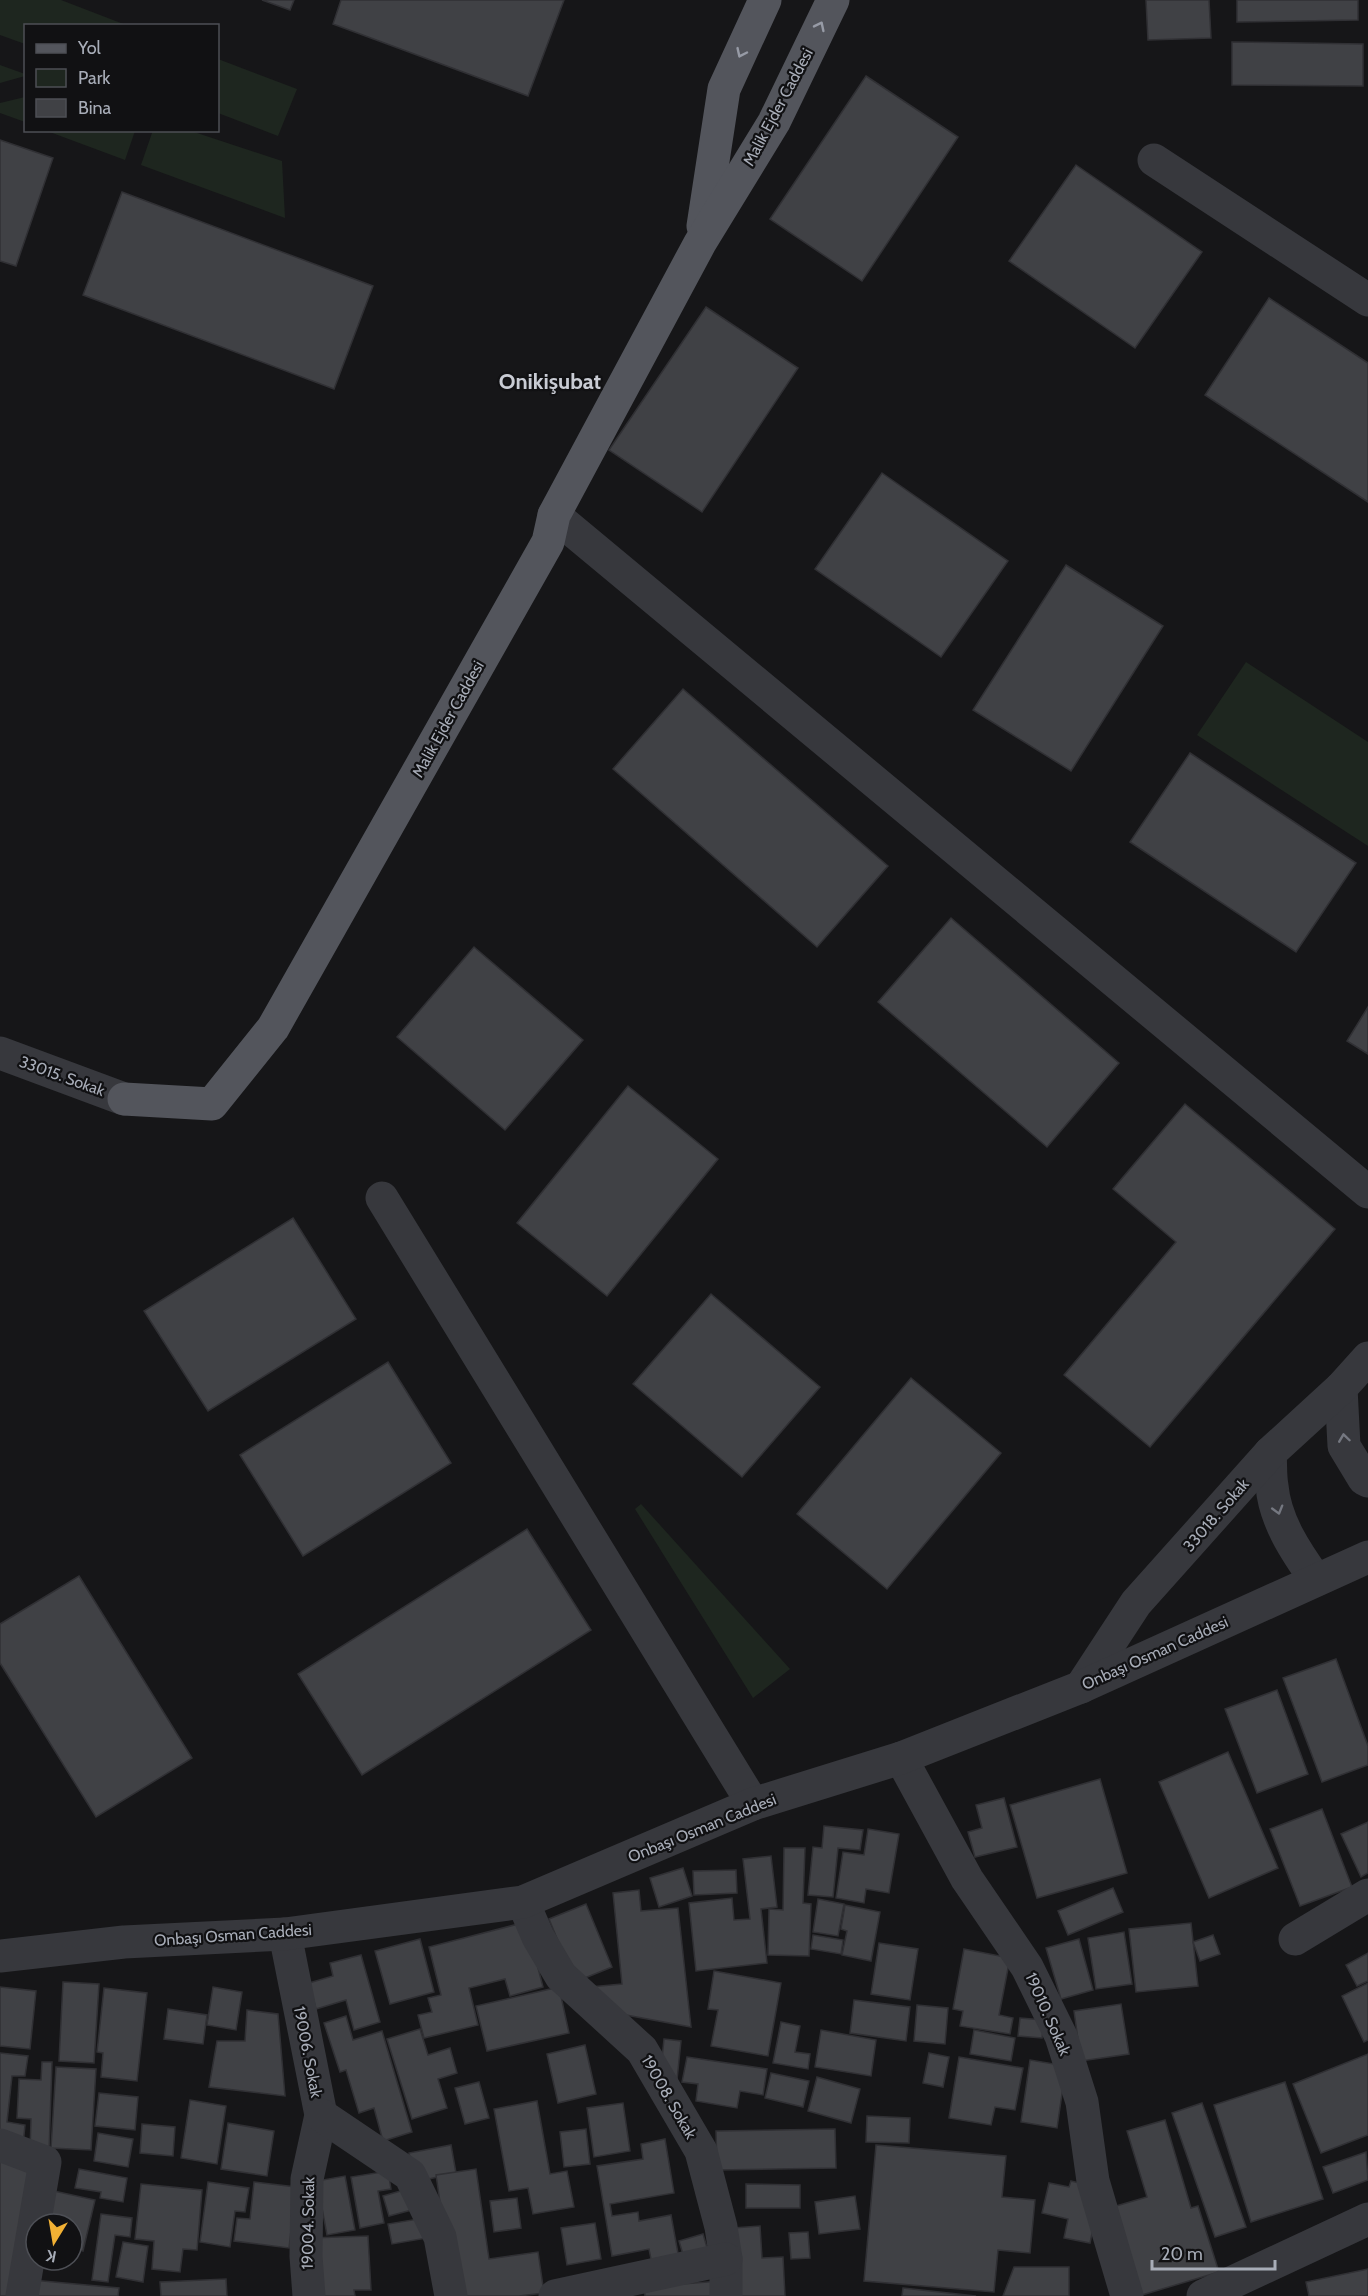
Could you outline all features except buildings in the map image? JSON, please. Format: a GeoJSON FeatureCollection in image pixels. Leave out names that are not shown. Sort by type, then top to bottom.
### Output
{"type":"FeatureCollection","features":[{"type":"Feature","properties":{"kind":"main road","name":"Malik Ejder Caddesi"},"geometry":{"type":"LineString","coordinates":[[700,243],[724,89],[765,0]]}},
{"type":"Feature","properties":{"kind":"main road","name":"Malik Ejder Caddesi"},"geometry":{"type":"LineString","coordinates":[[124,1099],[212,1104],[273,1028],[548,542],[554,515],[700,243],[774,122],[833,0]]}},
{"type":"Feature","properties":{"kind":"street"},"geometry":{"type":"LineString","coordinates":[[1154,160],[1368,300]]}},
{"type":"Feature","properties":{"kind":"street"},"geometry":{"type":"LineString","coordinates":[[554,515],[1368,1192]]}},
{"type":"Feature","properties":{"kind":"street","name":"33015. Sokak"},"geometry":{"type":"LineString","coordinates":[[0,1053],[124,1099]]}},
{"type":"Feature","properties":{"kind":"street"},"geometry":{"type":"LineString","coordinates":[[382,1198],[753,1804]]}},
{"type":"Feature","properties":{"kind":"street","name":"33018. Sokak"},"geometry":{"type":"LineString","coordinates":[[1081,1686],[1136,1603],[1270,1453],[1341,1388],[1368,1358]]}},
{"type":"Feature","properties":{"kind":"street"},"geometry":{"type":"LineString","coordinates":[[1341,1388],[1344,1446],[1364,1479],[1368,1481]]}},
{"type":"Feature","properties":{"kind":"street"},"geometry":{"type":"LineString","coordinates":[[1270,1453],[1272,1488],[1282,1524],[1293,1547],[1316,1580]]}},
{"type":"Feature","properties":{"kind":"street","name":"Onbaşı Osman Caddesi"},"geometry":{"type":"LineString","coordinates":[[0,1956],[124,1942],[285,1934],[523,1902],[753,1804],[901,1758],[1081,1686],[1368,1557]]}},
{"type":"Feature","properties":{"kind":"street","name":"19010. Sokak"},"geometry":{"type":"LineString","coordinates":[[901,1758],[967,1879],[1027,1967],[1061,2036],[1082,2103],[1093,2181],[1127,2296]]}},
{"type":"Feature","properties":{"kind":"street"},"geometry":{"type":"LineString","coordinates":[[1295,1939],[1368,1895]]}},
{"type":"Feature","properties":{"kind":"street","name":"19008. Sokak"},"geometry":{"type":"LineString","coordinates":[[523,1902],[538,1937],[561,1976],[642,2050],[701,2151],[721,2227],[726,2259],[726,2296]]}},
{"type":"Feature","properties":{"kind":"street","name":"19006. Sokak"},"geometry":{"type":"LineString","coordinates":[[285,1934],[321,2115],[410,2175],[440,2237],[451,2296]]}},
{"type":"Feature","properties":{"kind":"street","name":"19004. Sokak"},"geometry":{"type":"LineString","coordinates":[[309,2296],[306,2256],[307,2178],[321,2115]]}},
{"type":"Feature","properties":{"kind":"street"},"geometry":{"type":"LineString","coordinates":[[0,2145],[45,2162],[22,2296]]}},
{"type":"Feature","properties":{"kind":"street"},"geometry":{"type":"LineString","coordinates":[[1203,2296],[1368,2219]]}},
{"type":"Feature","properties":{"kind":"street"},"geometry":{"type":"LineString","coordinates":[[555,2296],[726,2259]]}},
{"type":"Feature","properties":{"kind":"green space"},"geometry":{"type":"Polygon","coordinates":[[[0,0],[61,0],[123,24],[24,24],[24,44],[0,35],[0,0]]]}},
{"type":"Feature","properties":{"kind":"green space"},"geometry":{"type":"Polygon","coordinates":[[[219,59],[297,89],[278,136],[219,113],[219,59]]]}},
{"type":"Feature","properties":{"kind":"green space"},"geometry":{"type":"Polygon","coordinates":[[[0,65],[24,74],[24,76],[0,83],[0,65]]]}},
{"type":"Feature","properties":{"kind":"green space"},"geometry":{"type":"Polygon","coordinates":[[[24,97],[24,122],[0,113],[0,103],[24,97]]]}},
{"type":"Feature","properties":{"kind":"green space"},"geometry":{"type":"Polygon","coordinates":[[[50,132],[135,132],[125,160],[50,132]]]}},
{"type":"Feature","properties":{"kind":"green space"},"geometry":{"type":"Polygon","coordinates":[[[152,132],[194,132],[282,161],[285,218],[141,165],[152,132]]]}},
{"type":"Feature","properties":{"kind":"green space"},"geometry":{"type":"Polygon","coordinates":[[[1246,662],[1368,742],[1368,846],[1197,735],[1246,662]]]}},
{"type":"Feature","properties":{"kind":"green space"},"geometry":{"type":"Polygon","coordinates":[[[641,1504],[790,1669],[753,1698],[635,1509],[641,1504]]]}},
{"type":"Feature","properties":{"kind":"district","name":"Onikişubat"},"geometry":{"type":"Point","coordinates":[550,381]}}]}
